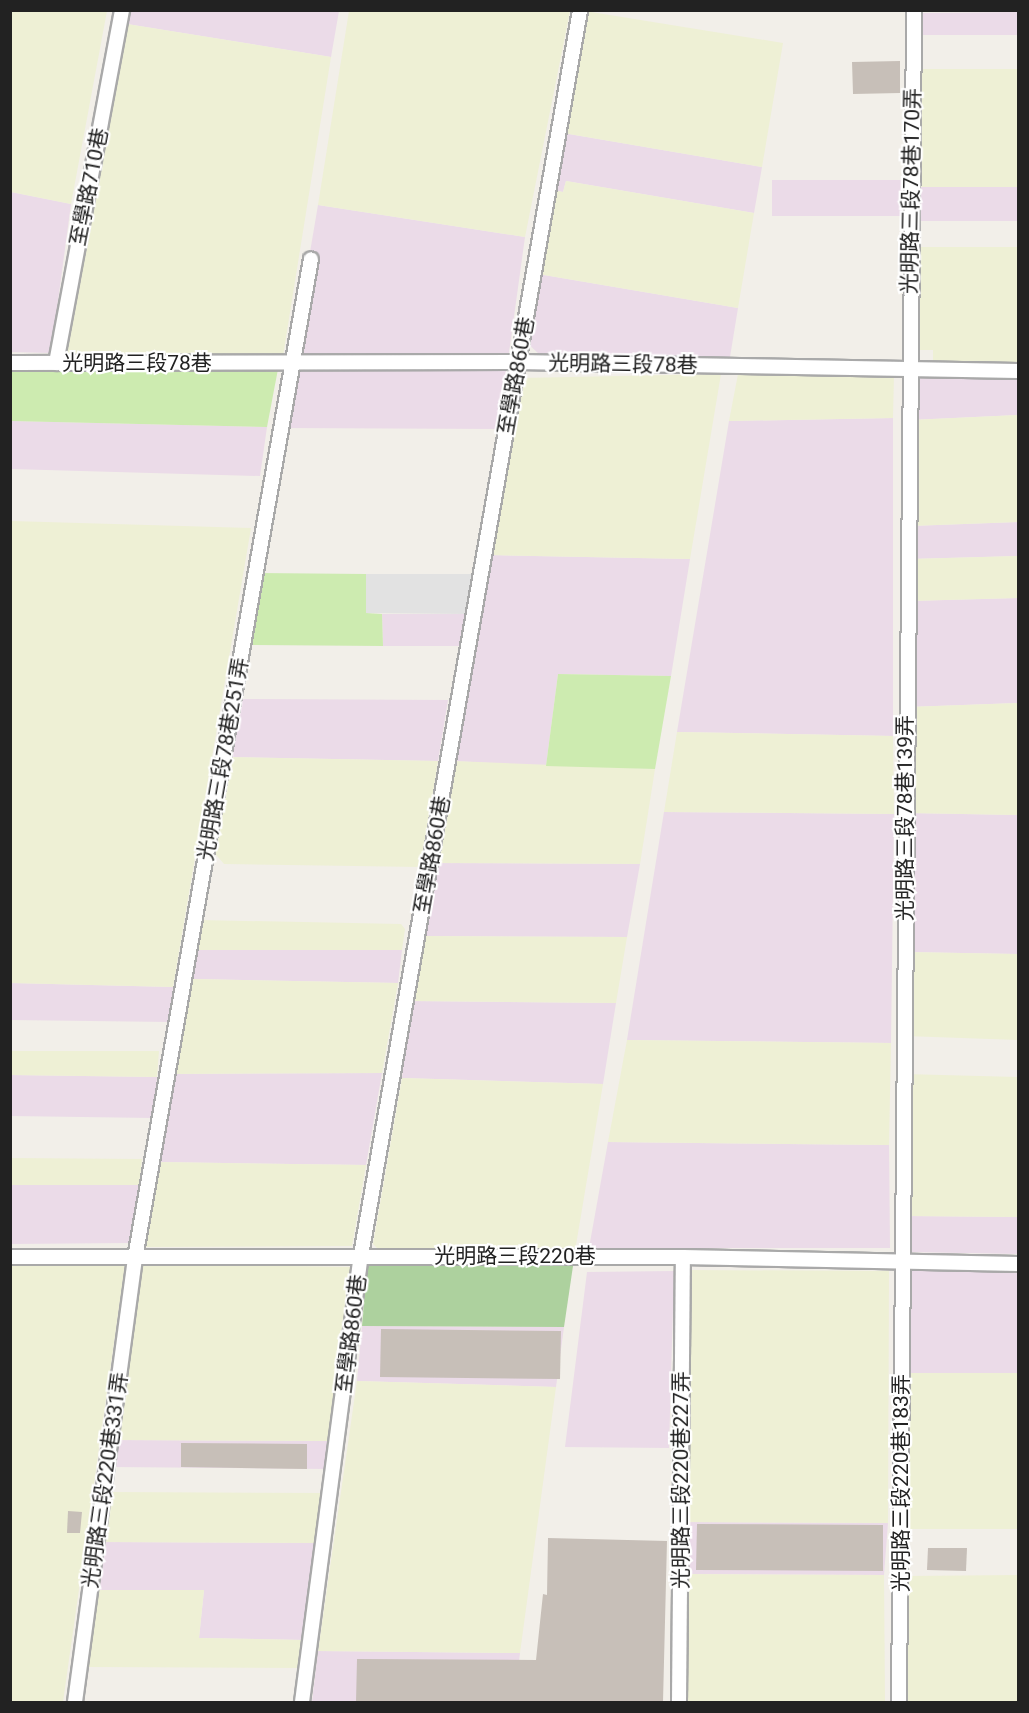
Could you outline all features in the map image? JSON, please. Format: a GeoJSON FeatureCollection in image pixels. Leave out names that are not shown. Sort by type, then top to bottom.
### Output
{"type":"FeatureCollection","features":[{"type":"Feature","properties":{"kind":"street","name":"至學路710巷"},"geometry":{"type":"LineString","coordinates":[[56,363],[122,10]]}},
{"type":"Feature","properties":{"kind":"street","name":"至學路860巷"},"geometry":{"type":"LineString","coordinates":[[302,1702],[361,1255],[580,10]]}},
{"type":"Feature","properties":{"kind":"street","name":"光明路三段78巷170弄"},"geometry":{"type":"LineString","coordinates":[[908,372],[914,10]]}},
{"type":"Feature","properties":{"kind":"street","name":"光明路三段78巷251弄"},"geometry":{"type":"LineString","coordinates":[[135,1258],[311,259]]}},
{"type":"Feature","properties":{"kind":"street","name":"光明路三段78巷"},"geometry":{"type":"LineString","coordinates":[[10,363],[518,362],[908,372],[1018,371]]}},
{"type":"Feature","properties":{"kind":"street","name":"光明路三段78巷139弄"},"geometry":{"type":"LineString","coordinates":[[903,1264],[908,372]]}},
{"type":"Feature","properties":{"kind":"street","name":"光明路三段220巷"},"geometry":{"type":"LineString","coordinates":[[10,1257],[361,1255],[683,1257],[903,1264],[1018,1264]]}},
{"type":"Feature","properties":{"kind":"street","name":"光明路三段220巷227弄"},"geometry":{"type":"LineString","coordinates":[[680,1702],[683,1257]]}},
{"type":"Feature","properties":{"kind":"street","name":"光明路三段220巷331弄"},"geometry":{"type":"LineString","coordinates":[[75,1702],[135,1258]]}},
{"type":"Feature","properties":{"kind":"street","name":"光明路三段220巷183弄"},"geometry":{"type":"LineString","coordinates":[[899,1702],[903,1264]]}},
{"type":"Feature","properties":{"kind":"shaded area"},"geometry":{"type":"Polygon","coordinates":[[[130,11],[339,11],[331,57],[127,24],[130,11]]]}},
{"type":"Feature","properties":{"kind":"shaded area"},"geometry":{"type":"Polygon","coordinates":[[[1018,12],[1018,35],[916,35],[916,13],[1018,12]]]}},
{"type":"Feature","properties":{"kind":"shaded area"},"geometry":{"type":"Polygon","coordinates":[[[563,133],[762,167],[754,213],[566,181],[563,192],[553,190],[563,133]]]}},
{"type":"Feature","properties":{"kind":"shaded area"},"geometry":{"type":"Polygon","coordinates":[[[772,180],[902,180],[902,216],[772,216],[772,180]]]}},
{"type":"Feature","properties":{"kind":"shaded area"},"geometry":{"type":"Polygon","coordinates":[[[912,187],[1018,187],[1018,221],[912,221],[912,187]]]}},
{"type":"Feature","properties":{"kind":"shaded area"},"geometry":{"type":"Polygon","coordinates":[[[11,192],[71,204],[51,353],[11,352],[11,192]]]}},
{"type":"Feature","properties":{"kind":"shaded area"},"geometry":{"type":"Polygon","coordinates":[[[318,205],[525,237],[508,360],[292,358],[318,205]]]}},
{"type":"Feature","properties":{"kind":"shaded area"},"geometry":{"type":"Polygon","coordinates":[[[538,274],[738,308],[730,357],[539,354],[526,342],[538,274]]]}},
{"type":"Feature","properties":{"kind":"shaded area"},"geometry":{"type":"Polygon","coordinates":[[[291,369],[506,371],[497,429],[285,428],[291,369]]]}},
{"type":"Feature","properties":{"kind":"shaded area"},"geometry":{"type":"Polygon","coordinates":[[[915,375],[1018,378],[1018,415],[911,420],[915,375]]]}},
{"type":"Feature","properties":{"kind":"shaded area"},"geometry":{"type":"Polygon","coordinates":[[[893,418],[893,736],[677,732],[729,421],[893,418]]]}},
{"type":"Feature","properties":{"kind":"shaded area"},"geometry":{"type":"Polygon","coordinates":[[[11,421],[267,427],[260,476],[11,469],[11,421]]]}},
{"type":"Feature","properties":{"kind":"shaded area"},"geometry":{"type":"Polygon","coordinates":[[[1018,522],[1018,556],[910,559],[910,526],[1018,522]]]}},
{"type":"Feature","properties":{"kind":"shaded area"},"geometry":{"type":"Polygon","coordinates":[[[489,555],[690,559],[671,676],[558,674],[546,766],[453,761],[489,555]]]}},
{"type":"Feature","properties":{"kind":"shaded area"},"geometry":{"type":"Polygon","coordinates":[[[366,574],[473,574],[468,614],[366,613],[366,574]]]}},
{"type":"Feature","properties":{"kind":"shaded area"},"geometry":{"type":"Polygon","coordinates":[[[1018,598],[1018,703],[908,707],[909,601],[1018,598]]]}},
{"type":"Feature","properties":{"kind":"shaded area"},"geometry":{"type":"Polygon","coordinates":[[[382,614],[468,614],[463,646],[383,646],[382,614]]]}},
{"type":"Feature","properties":{"kind":"shaded area"},"geometry":{"type":"Polygon","coordinates":[[[238,699],[448,700],[438,761],[226,757],[238,699]]]}},
{"type":"Feature","properties":{"kind":"shaded area"},"geometry":{"type":"Polygon","coordinates":[[[664,812],[894,814],[891,1043],[627,1040],[664,812]]]}},
{"type":"Feature","properties":{"kind":"shaded area"},"geometry":{"type":"Polygon","coordinates":[[[907,813],[1018,815],[1018,954],[906,952],[907,813]]]}},
{"type":"Feature","properties":{"kind":"shaded area"},"geometry":{"type":"Polygon","coordinates":[[[435,863],[640,864],[627,937],[422,936],[435,863]]]}},
{"type":"Feature","properties":{"kind":"shaded area"},"geometry":{"type":"Polygon","coordinates":[[[194,950],[402,950],[398,983],[191,979],[194,950]]]}},
{"type":"Feature","properties":{"kind":"shaded area"},"geometry":{"type":"Polygon","coordinates":[[[11,983],[173,987],[169,1022],[11,1020],[11,983]]]}},
{"type":"Feature","properties":{"kind":"shaded area"},"geometry":{"type":"Polygon","coordinates":[[[411,1001],[616,1003],[603,1084],[402,1078],[411,1001]]]}},
{"type":"Feature","properties":{"kind":"shaded area"},"geometry":{"type":"Polygon","coordinates":[[[382,1073],[366,1165],[158,1162],[174,1074],[382,1073]]]}},
{"type":"Feature","properties":{"kind":"shaded area"},"geometry":{"type":"Polygon","coordinates":[[[11,1075],[157,1077],[153,1118],[11,1116],[11,1075]]]}},
{"type":"Feature","properties":{"kind":"shaded area"},"geometry":{"type":"Polygon","coordinates":[[[608,1142],[889,1145],[890,1248],[589,1248],[608,1142]]]}},
{"type":"Feature","properties":{"kind":"shaded area"},"geometry":{"type":"Polygon","coordinates":[[[10,1185],[139,1185],[130,1243],[11,1244],[10,1185]]]}},
{"type":"Feature","properties":{"kind":"shaded area"},"geometry":{"type":"Polygon","coordinates":[[[906,1216],[1018,1217],[1018,1254],[906,1252],[906,1216]]]}},
{"type":"Feature","properties":{"kind":"shaded area"},"geometry":{"type":"Polygon","coordinates":[[[1018,1270],[1018,1373],[905,1373],[905,1271],[1018,1270]]]}},
{"type":"Feature","properties":{"kind":"shaded area"},"geometry":{"type":"Polygon","coordinates":[[[674,1271],[669,1448],[565,1447],[587,1272],[674,1271]]]}},
{"type":"Feature","properties":{"kind":"shaded area"},"geometry":{"type":"Polygon","coordinates":[[[362,1326],[564,1327],[556,1387],[357,1381],[362,1326]]]}},
{"type":"Feature","properties":{"kind":"shaded area"},"geometry":{"type":"Polygon","coordinates":[[[116,1440],[331,1441],[326,1469],[113,1467],[116,1440]]]}},
{"type":"Feature","properties":{"kind":"shaded area"},"geometry":{"type":"Polygon","coordinates":[[[686,1522],[888,1523],[884,1575],[688,1574],[686,1522]]]}},
{"type":"Feature","properties":{"kind":"shaded area"},"geometry":{"type":"Polygon","coordinates":[[[102,1542],[316,1543],[304,1640],[199,1638],[204,1590],[96,1590],[102,1542]]]}},
{"type":"Feature","properties":{"kind":"shaded area"},"geometry":{"type":"Polygon","coordinates":[[[318,1651],[520,1653],[514,1702],[312,1702],[318,1651]]]}},
{"type":"Feature","properties":{"kind":"green space"},"geometry":{"type":"Polygon","coordinates":[[[10,11],[107,11],[71,204],[11,192],[10,11]]]}},
{"type":"Feature","properties":{"kind":"green space"},"geometry":{"type":"Polygon","coordinates":[[[349,11],[570,11],[525,237],[318,205],[349,11]]]}},
{"type":"Feature","properties":{"kind":"green space"},"geometry":{"type":"Polygon","coordinates":[[[585,11],[783,43],[762,167],[563,133],[585,11]]]}},
{"type":"Feature","properties":{"kind":"green space"},"geometry":{"type":"Polygon","coordinates":[[[127,24],[331,57],[283,356],[64,355],[127,24]]]}},
{"type":"Feature","properties":{"kind":"green space"},"geometry":{"type":"Polygon","coordinates":[[[913,69],[1018,69],[1018,187],[912,187],[913,69]]]}},
{"type":"Feature","properties":{"kind":"green space"},"geometry":{"type":"Polygon","coordinates":[[[566,181],[754,213],[738,308],[538,274],[553,190],[563,192],[566,181]]]}},
{"type":"Feature","properties":{"kind":"green space"},"geometry":{"type":"Polygon","coordinates":[[[911,247],[1018,247],[1018,364],[933,364],[933,350],[911,350],[911,247]]]}},
{"type":"Feature","properties":{"kind":"green space"},"geometry":{"type":"Polygon","coordinates":[[[278,369],[267,427],[11,421],[11,370],[278,369]]]}},
{"type":"Feature","properties":{"kind":"green space"},"geometry":{"type":"Polygon","coordinates":[[[721,374],[690,559],[489,555],[521,378],[721,374]]]}},
{"type":"Feature","properties":{"kind":"green space"},"geometry":{"type":"Polygon","coordinates":[[[738,374],[894,374],[893,418],[729,421],[738,374]]]}},
{"type":"Feature","properties":{"kind":"green space"},"geometry":{"type":"Polygon","coordinates":[[[1018,415],[1018,522],[910,526],[911,420],[1018,415]]]}},
{"type":"Feature","properties":{"kind":"green space"},"geometry":{"type":"Polygon","coordinates":[[[11,521],[251,528],[173,987],[11,983],[11,521]]]}},
{"type":"Feature","properties":{"kind":"green space"},"geometry":{"type":"Polygon","coordinates":[[[1018,556],[1018,598],[909,601],[910,559],[1018,556]]]}},
{"type":"Feature","properties":{"kind":"green space"},"geometry":{"type":"Polygon","coordinates":[[[257,573],[366,574],[366,613],[382,614],[383,646],[248,645],[257,573]]]}},
{"type":"Feature","properties":{"kind":"green space"},"geometry":{"type":"Polygon","coordinates":[[[558,674],[671,676],[655,769],[546,766],[558,674]]]}},
{"type":"Feature","properties":{"kind":"green space"},"geometry":{"type":"Polygon","coordinates":[[[1018,703],[1018,815],[907,813],[908,707],[1018,703]]]}},
{"type":"Feature","properties":{"kind":"green space"},"geometry":{"type":"Polygon","coordinates":[[[677,732],[893,736],[894,814],[664,812],[677,732]]]}},
{"type":"Feature","properties":{"kind":"green space"},"geometry":{"type":"Polygon","coordinates":[[[226,757],[438,761],[421,867],[224,864],[212,850],[226,757]]]}},
{"type":"Feature","properties":{"kind":"green space"},"geometry":{"type":"Polygon","coordinates":[[[453,761],[655,769],[640,864],[435,863],[453,761]]]}},
{"type":"Feature","properties":{"kind":"green space"},"geometry":{"type":"Polygon","coordinates":[[[198,920],[401,924],[405,929],[402,950],[194,950],[198,920]]]}},
{"type":"Feature","properties":{"kind":"green space"},"geometry":{"type":"Polygon","coordinates":[[[422,936],[627,937],[616,1003],[411,1001],[422,936]]]}},
{"type":"Feature","properties":{"kind":"green space"},"geometry":{"type":"Polygon","coordinates":[[[906,952],[1018,954],[1018,1040],[905,1036],[906,952]]]}},
{"type":"Feature","properties":{"kind":"green space"},"geometry":{"type":"Polygon","coordinates":[[[191,979],[398,983],[382,1073],[174,1074],[191,979]]]}},
{"type":"Feature","properties":{"kind":"green space"},"geometry":{"type":"Polygon","coordinates":[[[627,1040],[891,1043],[889,1145],[608,1142],[627,1040]]]}},
{"type":"Feature","properties":{"kind":"green space"},"geometry":{"type":"Polygon","coordinates":[[[11,1051],[159,1051],[157,1077],[11,1075],[11,1051]]]}},
{"type":"Feature","properties":{"kind":"green space"},"geometry":{"type":"Polygon","coordinates":[[[904,1074],[1018,1077],[1018,1217],[906,1216],[904,1074]]]}},
{"type":"Feature","properties":{"kind":"green space"},"geometry":{"type":"Polygon","coordinates":[[[402,1078],[603,1084],[575,1251],[379,1250],[373,1244],[402,1078]]]}},
{"type":"Feature","properties":{"kind":"green space"},"geometry":{"type":"Polygon","coordinates":[[[11,1158],[142,1159],[139,1185],[11,1185],[11,1158]]]}},
{"type":"Feature","properties":{"kind":"green space"},"geometry":{"type":"Polygon","coordinates":[[[158,1162],[366,1165],[352,1246],[146,1247],[158,1162]]]}},
{"type":"Feature","properties":{"kind":"green space"},"geometry":{"type":"Polygon","coordinates":[[[11,1264],[125,1265],[63,1702],[11,1702],[11,1264]]]}},
{"type":"Feature","properties":{"kind":"green space"},"geometry":{"type":"Polygon","coordinates":[[[140,1264],[352,1267],[331,1441],[116,1440],[140,1264]]]}},
{"type":"Feature","properties":{"kind":"green space"},"geometry":{"type":"Polygon","coordinates":[[[367,1264],[573,1266],[564,1327],[362,1326],[367,1264]]]}},
{"type":"Feature","properties":{"kind":"green space"},"geometry":{"type":"Polygon","coordinates":[[[689,1270],[889,1271],[888,1523],[686,1522],[689,1270]]]}},
{"type":"Feature","properties":{"kind":"green space"},"geometry":{"type":"Polygon","coordinates":[[[905,1373],[1018,1373],[1018,1529],[904,1529],[905,1373]]]}},
{"type":"Feature","properties":{"kind":"green space"},"geometry":{"type":"Polygon","coordinates":[[[357,1381],[556,1387],[520,1653],[318,1651],[357,1381]]]}},
{"type":"Feature","properties":{"kind":"green space"},"geometry":{"type":"Polygon","coordinates":[[[108,1492],[322,1493],[316,1543],[102,1542],[108,1492]]]}},
{"type":"Feature","properties":{"kind":"green space"},"geometry":{"type":"Polygon","coordinates":[[[688,1574],[884,1575],[885,1702],[685,1702],[688,1574]]]}},
{"type":"Feature","properties":{"kind":"green space"},"geometry":{"type":"Polygon","coordinates":[[[1018,1575],[1018,1702],[903,1702],[905,1576],[1018,1575]]]}},
{"type":"Feature","properties":{"kind":"green space"},"geometry":{"type":"Polygon","coordinates":[[[96,1590],[204,1590],[199,1638],[304,1640],[301,1668],[87,1667],[96,1590]]]}},
{"type":"Feature","properties":{"kind":"building"},"geometry":{"type":"Polygon","coordinates":[[[900,61],[900,93],[853,94],[852,62],[900,61]]]}},
{"type":"Feature","properties":{"kind":"building"},"geometry":{"type":"Polygon","coordinates":[[[381,1329],[561,1331],[560,1379],[380,1377],[381,1329]]]}},
{"type":"Feature","properties":{"kind":"building"},"geometry":{"type":"Polygon","coordinates":[[[181,1443],[307,1444],[307,1469],[181,1467],[181,1443]]]}},
{"type":"Feature","properties":{"kind":"building"},"geometry":{"type":"Polygon","coordinates":[[[68,1511],[82,1512],[80,1533],[67,1533],[68,1511]]]}},
{"type":"Feature","properties":{"kind":"building"},"geometry":{"type":"Polygon","coordinates":[[[697,1524],[883,1525],[883,1571],[696,1570],[697,1524]]]}},
{"type":"Feature","properties":{"kind":"building"},"geometry":{"type":"Polygon","coordinates":[[[548,1538],[667,1541],[663,1702],[356,1702],[357,1659],[536,1660],[543,1594],[547,1595],[548,1538]]]}},
{"type":"Feature","properties":{"kind":"building"},"geometry":{"type":"Polygon","coordinates":[[[928,1548],[967,1548],[966,1571],[927,1570],[928,1548]]]}}]}
